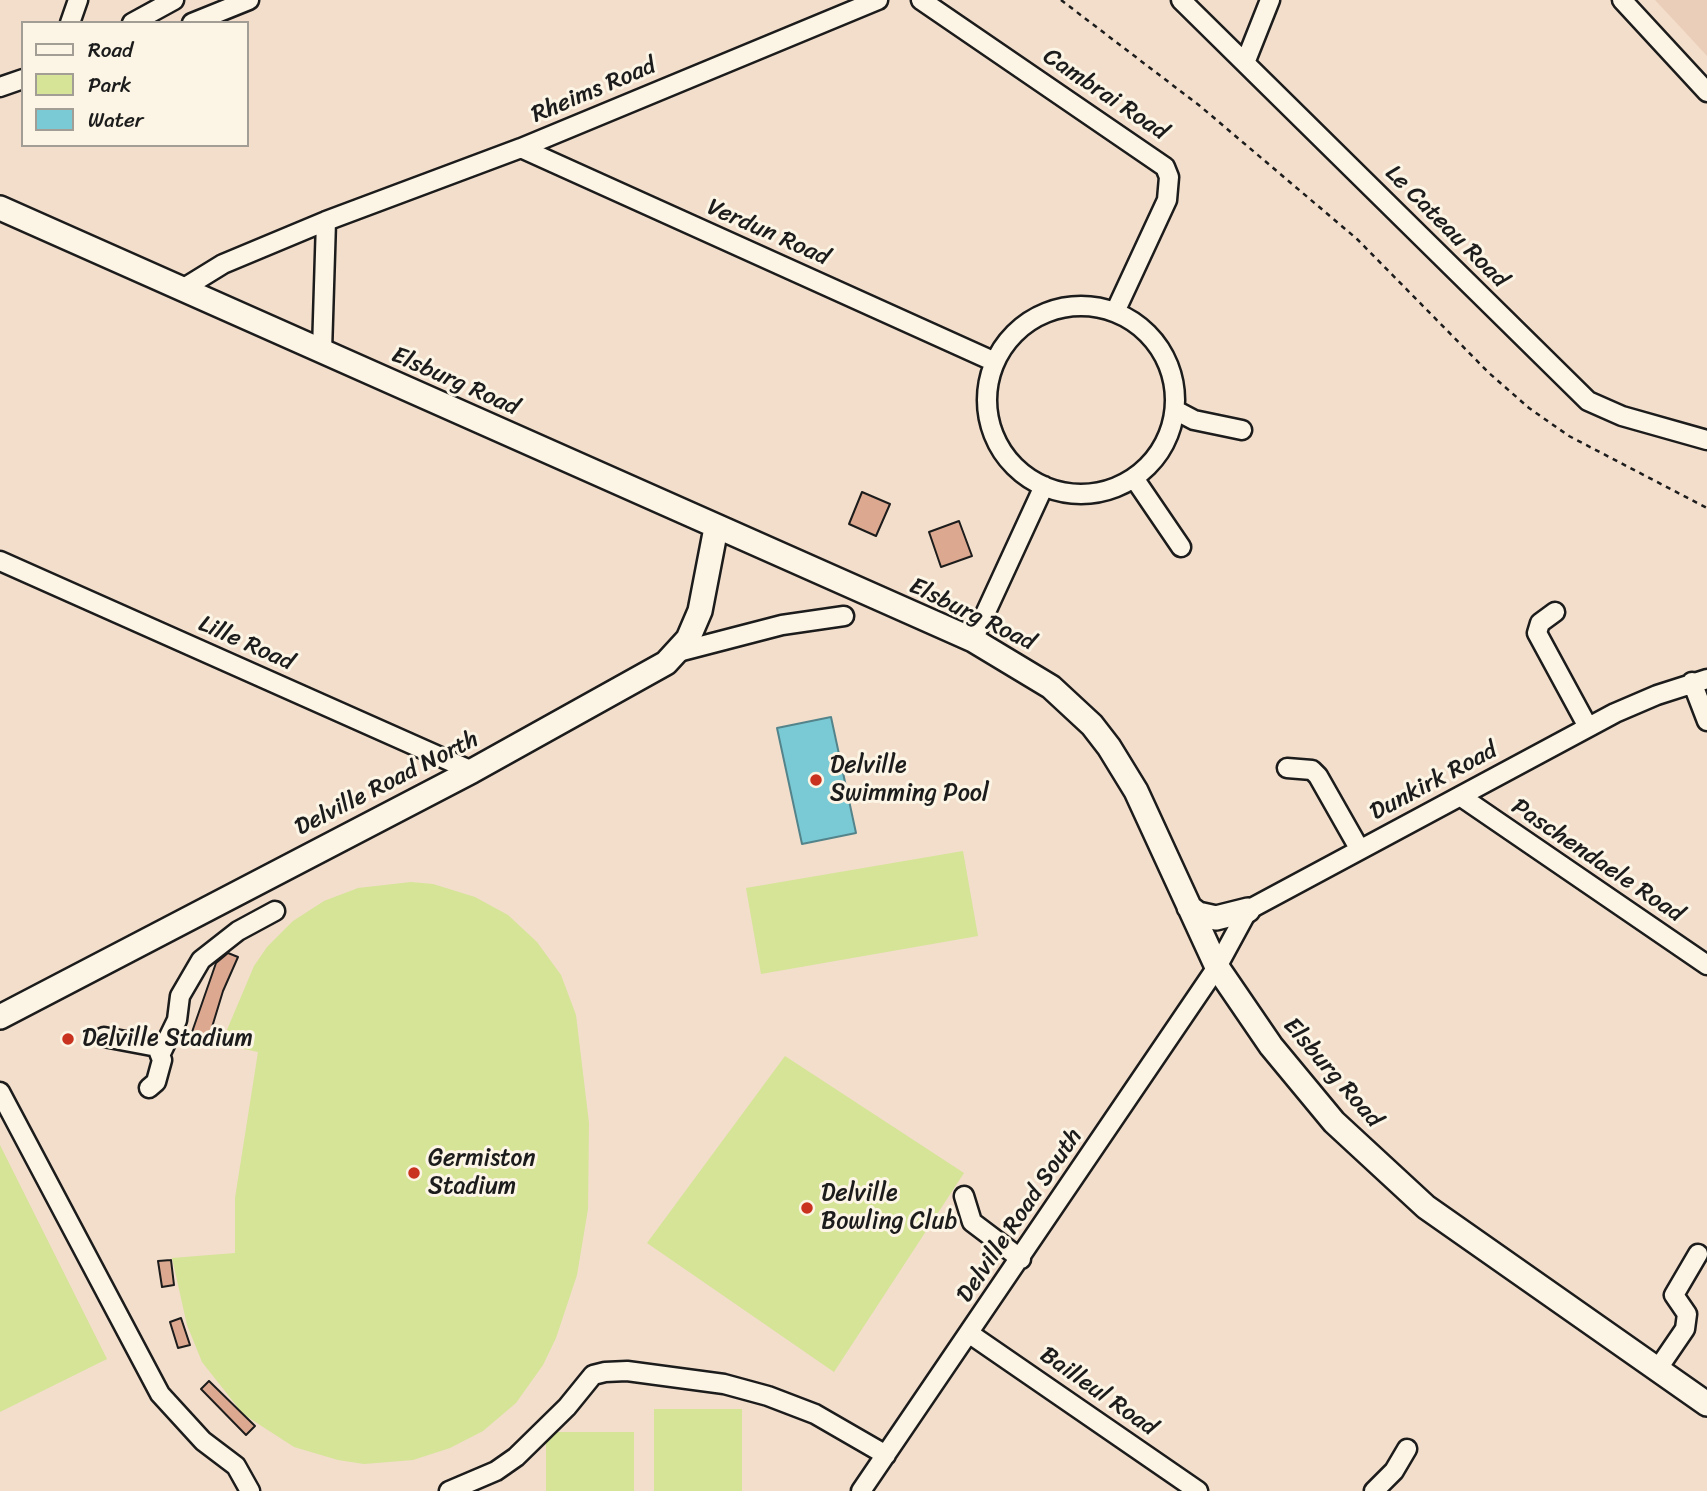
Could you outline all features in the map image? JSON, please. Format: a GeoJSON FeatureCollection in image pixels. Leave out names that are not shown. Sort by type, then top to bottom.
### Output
{"type":"FeatureCollection","features":[{"type":"Feature","properties":{"kind":"main road","name":"Elsburg Road"},"geometry":{"type":"LineString","coordinates":[[0,202],[10,212],[973,640],[1051,687],[1092,724],[1136,791],[1217,967],[1271,1046],[1334,1122],[1393,1178],[1473,1242],[1707,1404]]}},
{"type":"Feature","properties":{"kind":"main road","name":"Delville Road North"},"geometry":{"type":"LineString","coordinates":[[0,1017],[472,771],[652,672],[678,652],[688,639],[700,611],[716,528]]}},
{"type":"Feature","properties":{"kind":"main road"},"geometry":{"type":"LineString","coordinates":[[1189,907],[1198,914],[1216,918],[1248,909]]}},
{"type":"Feature","properties":{"kind":"street"},"geometry":{"type":"LineString","coordinates":[[71,21],[78,0]]}},
{"type":"Feature","properties":{"kind":"street"},"geometry":{"type":"LineString","coordinates":[[136,21],[174,0]]}},
{"type":"Feature","properties":{"kind":"street"},"geometry":{"type":"LineString","coordinates":[[197,21],[249,0]]}},
{"type":"Feature","properties":{"kind":"street","name":"Rheims Road"},"geometry":{"type":"LineString","coordinates":[[184,288],[223,264],[326,221],[521,148],[878,0]]}},
{"type":"Feature","properties":{"kind":"street","name":"Cambrai Road"},"geometry":{"type":"LineString","coordinates":[[921,0],[1165,167],[1169,177],[1167,200],[1115,312]]}},
{"type":"Feature","properties":{"kind":"street","name":"Le Cateau Road"},"geometry":{"type":"LineString","coordinates":[[1181,0],[1588,401],[1622,416],[1707,440]]}},
{"type":"Feature","properties":{"kind":"street"},"geometry":{"type":"LineString","coordinates":[[1245,63],[1270,0]]}},
{"type":"Feature","properties":{"kind":"street"},"geometry":{"type":"LineString","coordinates":[[1622,0],[1707,92]]}},
{"type":"Feature","properties":{"kind":"street"},"geometry":{"type":"LineString","coordinates":[[0,87],[21,80]]}},
{"type":"Feature","properties":{"kind":"street"},"geometry":{"type":"LineString","coordinates":[[0,96],[21,89]]}},
{"type":"Feature","properties":{"kind":"street","name":"Verdun Road"},"geometry":{"type":"LineString","coordinates":[[521,148],[995,362]]}},
{"type":"Feature","properties":{"kind":"street"},"geometry":{"type":"LineString","coordinates":[[322,351],[326,221]]}},
{"type":"Feature","properties":{"kind":"street"},"geometry":{"type":"LineString","coordinates":[[1080,306],[1115,312],[1141,328],[1162,351],[1173,379],[1175,410],[1171,430],[1162,449],[1134,478],[1115,488],[1074,494],[1044,486],[1021,472],[1009,460],[992,430],[987,396],[995,362],[1015,333],[1045,313],[1080,306]]}},
{"type":"Feature","properties":{"kind":"street"},"geometry":{"type":"LineString","coordinates":[[1175,410],[1194,421],[1242,430]]}},
{"type":"Feature","properties":{"kind":"street"},"geometry":{"type":"LineString","coordinates":[[1134,478],[1181,547]]}},
{"type":"Feature","properties":{"kind":"street"},"geometry":{"type":"LineString","coordinates":[[973,640],[1044,486]]}},
{"type":"Feature","properties":{"kind":"street","name":"Lille Road"},"geometry":{"type":"LineString","coordinates":[[0,561],[472,771]]}},
{"type":"Feature","properties":{"kind":"street"},"geometry":{"type":"LineString","coordinates":[[1555,611],[1540,623],[1538,634],[1588,727]]}},
{"type":"Feature","properties":{"kind":"street"},"geometry":{"type":"LineString","coordinates":[[678,652],[782,625],[844,616]]}},
{"type":"Feature","properties":{"kind":"street"},"geometry":{"type":"LineString","coordinates":[[1699,681],[1707,721]]}},
{"type":"Feature","properties":{"kind":"street","name":"Dunkirk Road"},"geometry":{"type":"LineString","coordinates":[[1248,909],[1588,727],[1646,700],[1699,681]]}},
{"type":"Feature","properties":{"kind":"street"},"geometry":{"type":"LineString","coordinates":[[1287,768],[1312,770],[1318,776],[1360,850]]}},
{"type":"Feature","properties":{"kind":"street","name":"Paschendaele Road"},"geometry":{"type":"LineString","coordinates":[[1460,796],[1707,965]]}},
{"type":"Feature","properties":{"kind":"street"},"geometry":{"type":"LineString","coordinates":[[1217,967],[1248,909]]}},
{"type":"Feature","properties":{"kind":"street"},"geometry":{"type":"LineString","coordinates":[[149,1088],[156,1082],[161,1053],[177,1020],[180,996],[201,960],[238,931],[275,911]]}},
{"type":"Feature","properties":{"kind":"street","name":"Delville Road South"},"geometry":{"type":"LineString","coordinates":[[861,1491],[1217,967]]}},
{"type":"Feature","properties":{"kind":"street"},"geometry":{"type":"LineString","coordinates":[[104,1037],[149,1044],[161,1053]]}},
{"type":"Feature","properties":{"kind":"street"},"geometry":{"type":"LineString","coordinates":[[0,1092],[160,1394],[203,1441],[236,1466],[250,1491]]}},
{"type":"Feature","properties":{"kind":"street"},"geometry":{"type":"LineString","coordinates":[[964,1196],[972,1222],[1021,1259]]}},
{"type":"Feature","properties":{"kind":"street"},"geometry":{"type":"LineString","coordinates":[[1657,1370],[1685,1329],[1687,1314],[1674,1295],[1698,1254]]}},
{"type":"Feature","properties":{"kind":"street","name":"Bailleul Road"},"geometry":{"type":"LineString","coordinates":[[970,1334],[1198,1491]]}},
{"type":"Feature","properties":{"kind":"street"},"geometry":{"type":"LineString","coordinates":[[449,1491],[496,1471],[516,1457],[568,1407],[593,1375],[605,1372],[627,1371],[724,1384],[768,1396],[815,1415],[886,1455]]}},
{"type":"Feature","properties":{"kind":"street"},"geometry":{"type":"LineString","coordinates":[[1374,1491],[1394,1471],[1407,1449]]}},
{"type":"Feature","properties":{"kind":"path"},"geometry":{"type":"LineString","coordinates":[[1061,0],[1200,106],[1357,239],[1489,373],[1529,408],[1569,436],[1707,508]]}},
{"type":"Feature","properties":{"kind":"shaded area"},"geometry":{"type":"Polygon","coordinates":[[[1655,0],[1707,0],[1707,56],[1684,31],[1655,0]]]}},
{"type":"Feature","properties":{"kind":"green space"},"geometry":{"type":"Polygon","coordinates":[[[963,851],[978,936],[761,974],[746,888],[963,851]]]}},
{"type":"Feature","properties":{"kind":"green space","name":"Germiston Stadium"},"geometry":{"type":"Polygon","coordinates":[[[411,882],[433,884],[475,897],[508,915],[537,942],[561,975],[576,1015],[589,1123],[588,1209],[577,1275],[556,1338],[543,1365],[516,1403],[483,1431],[450,1448],[413,1460],[364,1464],[338,1460],[294,1447],[243,1414],[202,1362],[187,1325],[172,1258],[235,1253],[235,1198],[258,1052],[221,1044],[254,966],[267,947],[293,921],[324,901],[358,888],[411,882]]]}},
{"type":"Feature","properties":{"kind":"green space","name":"Delville Bowling Club"},"geometry":{"type":"Polygon","coordinates":[[[785,1056],[964,1173],[834,1372],[647,1243],[785,1056]]]}},
{"type":"Feature","properties":{"kind":"green space"},"geometry":{"type":"Polygon","coordinates":[[[0,1145],[107,1359],[0,1412],[0,1145]]]}},
{"type":"Feature","properties":{"kind":"green space"},"geometry":{"type":"Polygon","coordinates":[[[654,1409],[742,1409],[742,1491],[654,1491],[654,1409]]]}},
{"type":"Feature","properties":{"kind":"green space"},"geometry":{"type":"Polygon","coordinates":[[[546,1432],[634,1432],[634,1491],[546,1491],[546,1432]]]}},
{"type":"Feature","properties":{"kind":"water","name":"Delville Swimming Pool"},"geometry":{"type":"Polygon","coordinates":[[[831,717],[856,833],[802,844],[777,728],[831,717]]]}},
{"type":"Feature","properties":{"kind":"building"},"geometry":{"type":"Polygon","coordinates":[[[862,492],[890,504],[876,536],[849,524],[862,492]]]}},
{"type":"Feature","properties":{"kind":"building"},"geometry":{"type":"Polygon","coordinates":[[[959,521],[972,556],[941,567],[929,532],[959,521]]]}},
{"type":"Feature","properties":{"kind":"building"},"geometry":{"type":"Polygon","coordinates":[[[228,953],[238,957],[223,991],[209,1037],[192,1032],[216,963],[228,953]]]}},
{"type":"Feature","properties":{"kind":"building"},"geometry":{"type":"Polygon","coordinates":[[[171,1260],[174,1285],[162,1287],[158,1261],[171,1260]]]}},
{"type":"Feature","properties":{"kind":"building"},"geometry":{"type":"Polygon","coordinates":[[[181,1318],[190,1345],[178,1348],[170,1322],[181,1318]]]}},
{"type":"Feature","properties":{"kind":"building"},"geometry":{"type":"Polygon","coordinates":[[[209,1381],[255,1426],[246,1435],[201,1389],[209,1381]]]}},
{"type":"Feature","properties":{"kind":"place","name":"Delville Swimming Pool"},"geometry":{"type":"Point","coordinates":[816,780]}},
{"type":"Feature","properties":{"kind":"place","name":"Delville Stadium"},"geometry":{"type":"Point","coordinates":[68,1039]}},
{"type":"Feature","properties":{"kind":"place","name":"Germiston Stadium"},"geometry":{"type":"Point","coordinates":[414,1173]}},
{"type":"Feature","properties":{"kind":"place","name":"Delville Bowling Club"},"geometry":{"type":"Point","coordinates":[807,1208]}}]}
